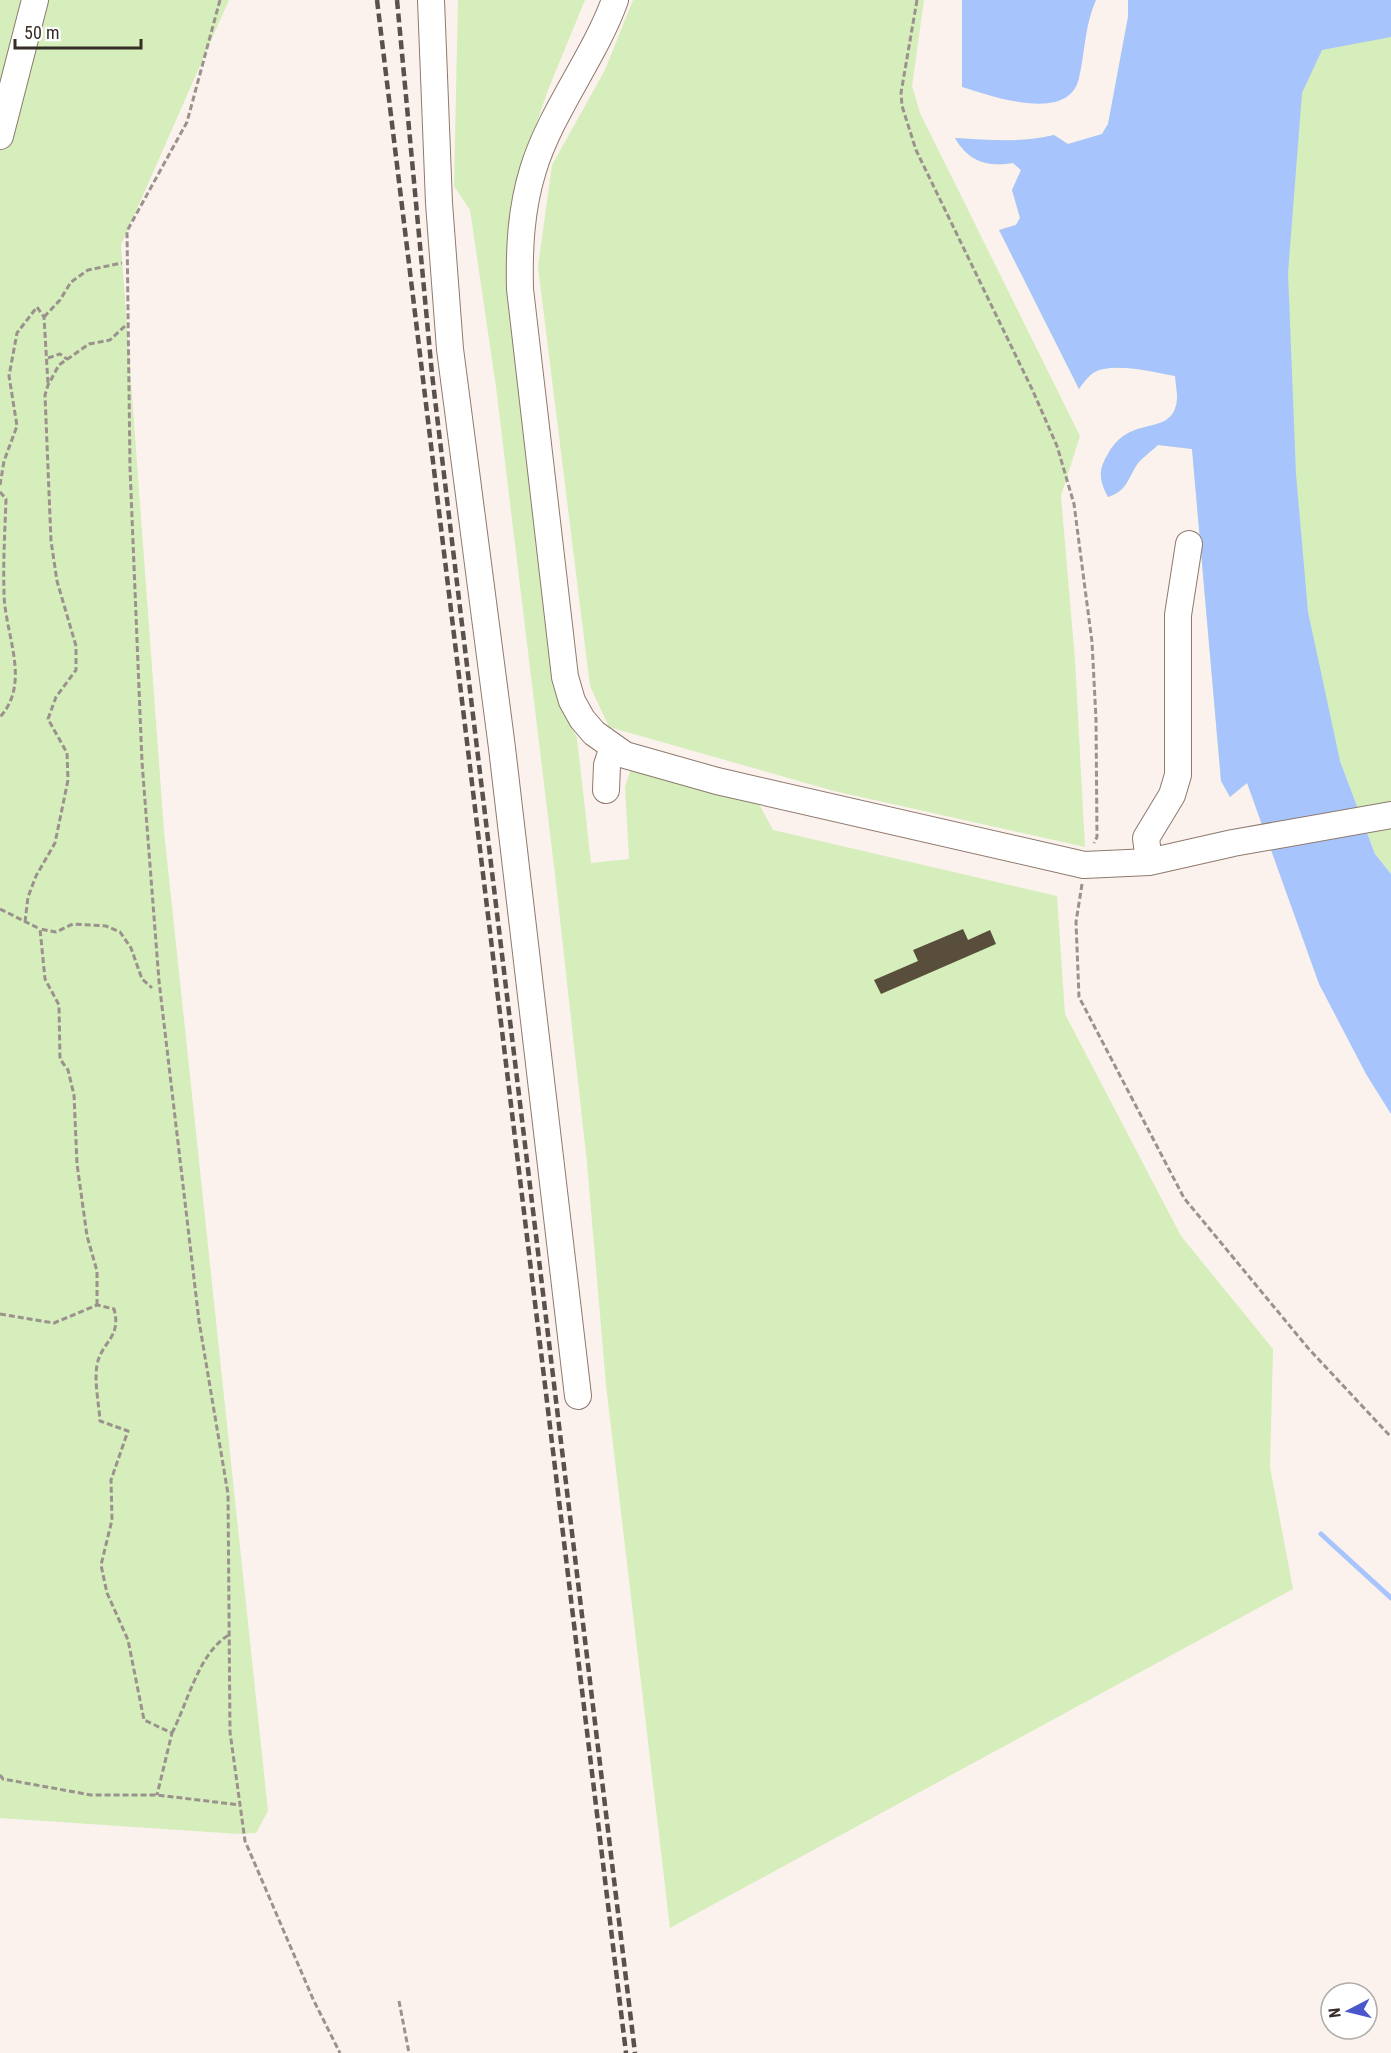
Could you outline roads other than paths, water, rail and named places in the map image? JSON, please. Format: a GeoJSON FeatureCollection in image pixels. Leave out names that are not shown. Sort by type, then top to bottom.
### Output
{"type":"FeatureCollection","features":[{"type":"Feature","properties":{"kind":"street"},"geometry":{"type":"LineString","coordinates":[[0,136],[35,0]]}},
{"type":"Feature","properties":{"kind":"street"},"geometry":{"type":"LineString","coordinates":[[431,0],[439,203],[450,350],[502,748],[578,1396]]}},
{"type":"Feature","properties":{"kind":"street"},"geometry":{"type":"LineString","coordinates":[[615,0],[533,168],[525,197],[519,254],[520,289],[565,677],[572,701],[582,719],[594,733],[625,754],[717,781],[1084,865],[1149,862],[1233,843],[1391,815]]}},
{"type":"Feature","properties":{"kind":"street"},"geometry":{"type":"LineString","coordinates":[[1149,862],[1146,838],[1172,795],[1178,775],[1178,615],[1189,544]]}},
{"type":"Feature","properties":{"kind":"street"},"geometry":{"type":"LineString","coordinates":[[606,790],[607,765],[613,747]]}},
{"type":"Feature","properties":{"kind":"water"},"geometry":{"type":"Polygon","coordinates":[[[962,0],[1096,0],[1087,28],[1079,78],[1072,92],[1061,100],[1028,103],[991,96],[962,87],[962,0]]]}},
{"type":"Feature","properties":{"kind":"water"},"geometry":{"type":"Polygon","coordinates":[[[1128,0],[1391,0],[1391,37],[1322,50],[1302,93],[1288,273],[1296,474],[1308,612],[1340,761],[1375,854],[1391,874],[1391,1114],[1366,1074],[1319,984],[1247,783],[1230,797],[1221,781],[1192,449],[1158,445],[1138,463],[1119,492],[1108,497],[1103,485],[1101,475],[1103,465],[1116,443],[1134,430],[1160,423],[1173,413],[1177,399],[1175,376],[1137,369],[1108,368],[1093,373],[1079,389],[999,230],[1016,225],[1020,218],[1012,190],[1021,170],[1013,163],[987,163],[973,158],[966,153],[955,138],[1017,140],[1054,135],[1068,144],[1102,134],[1108,124],[1128,17],[1128,0]]]}},
{"type":"Feature","properties":{"kind":"waterway"},"geometry":{"type":"LineString","coordinates":[[1321,1534],[1391,1598]]}},
{"type":"Feature","properties":{"kind":"railway"},"geometry":{"type":"LineString","coordinates":[[377,0],[626,2053]]}},
{"type":"Feature","properties":{"kind":"railway"},"geometry":{"type":"LineString","coordinates":[[397,0],[432,374],[635,2053]]}}]}
